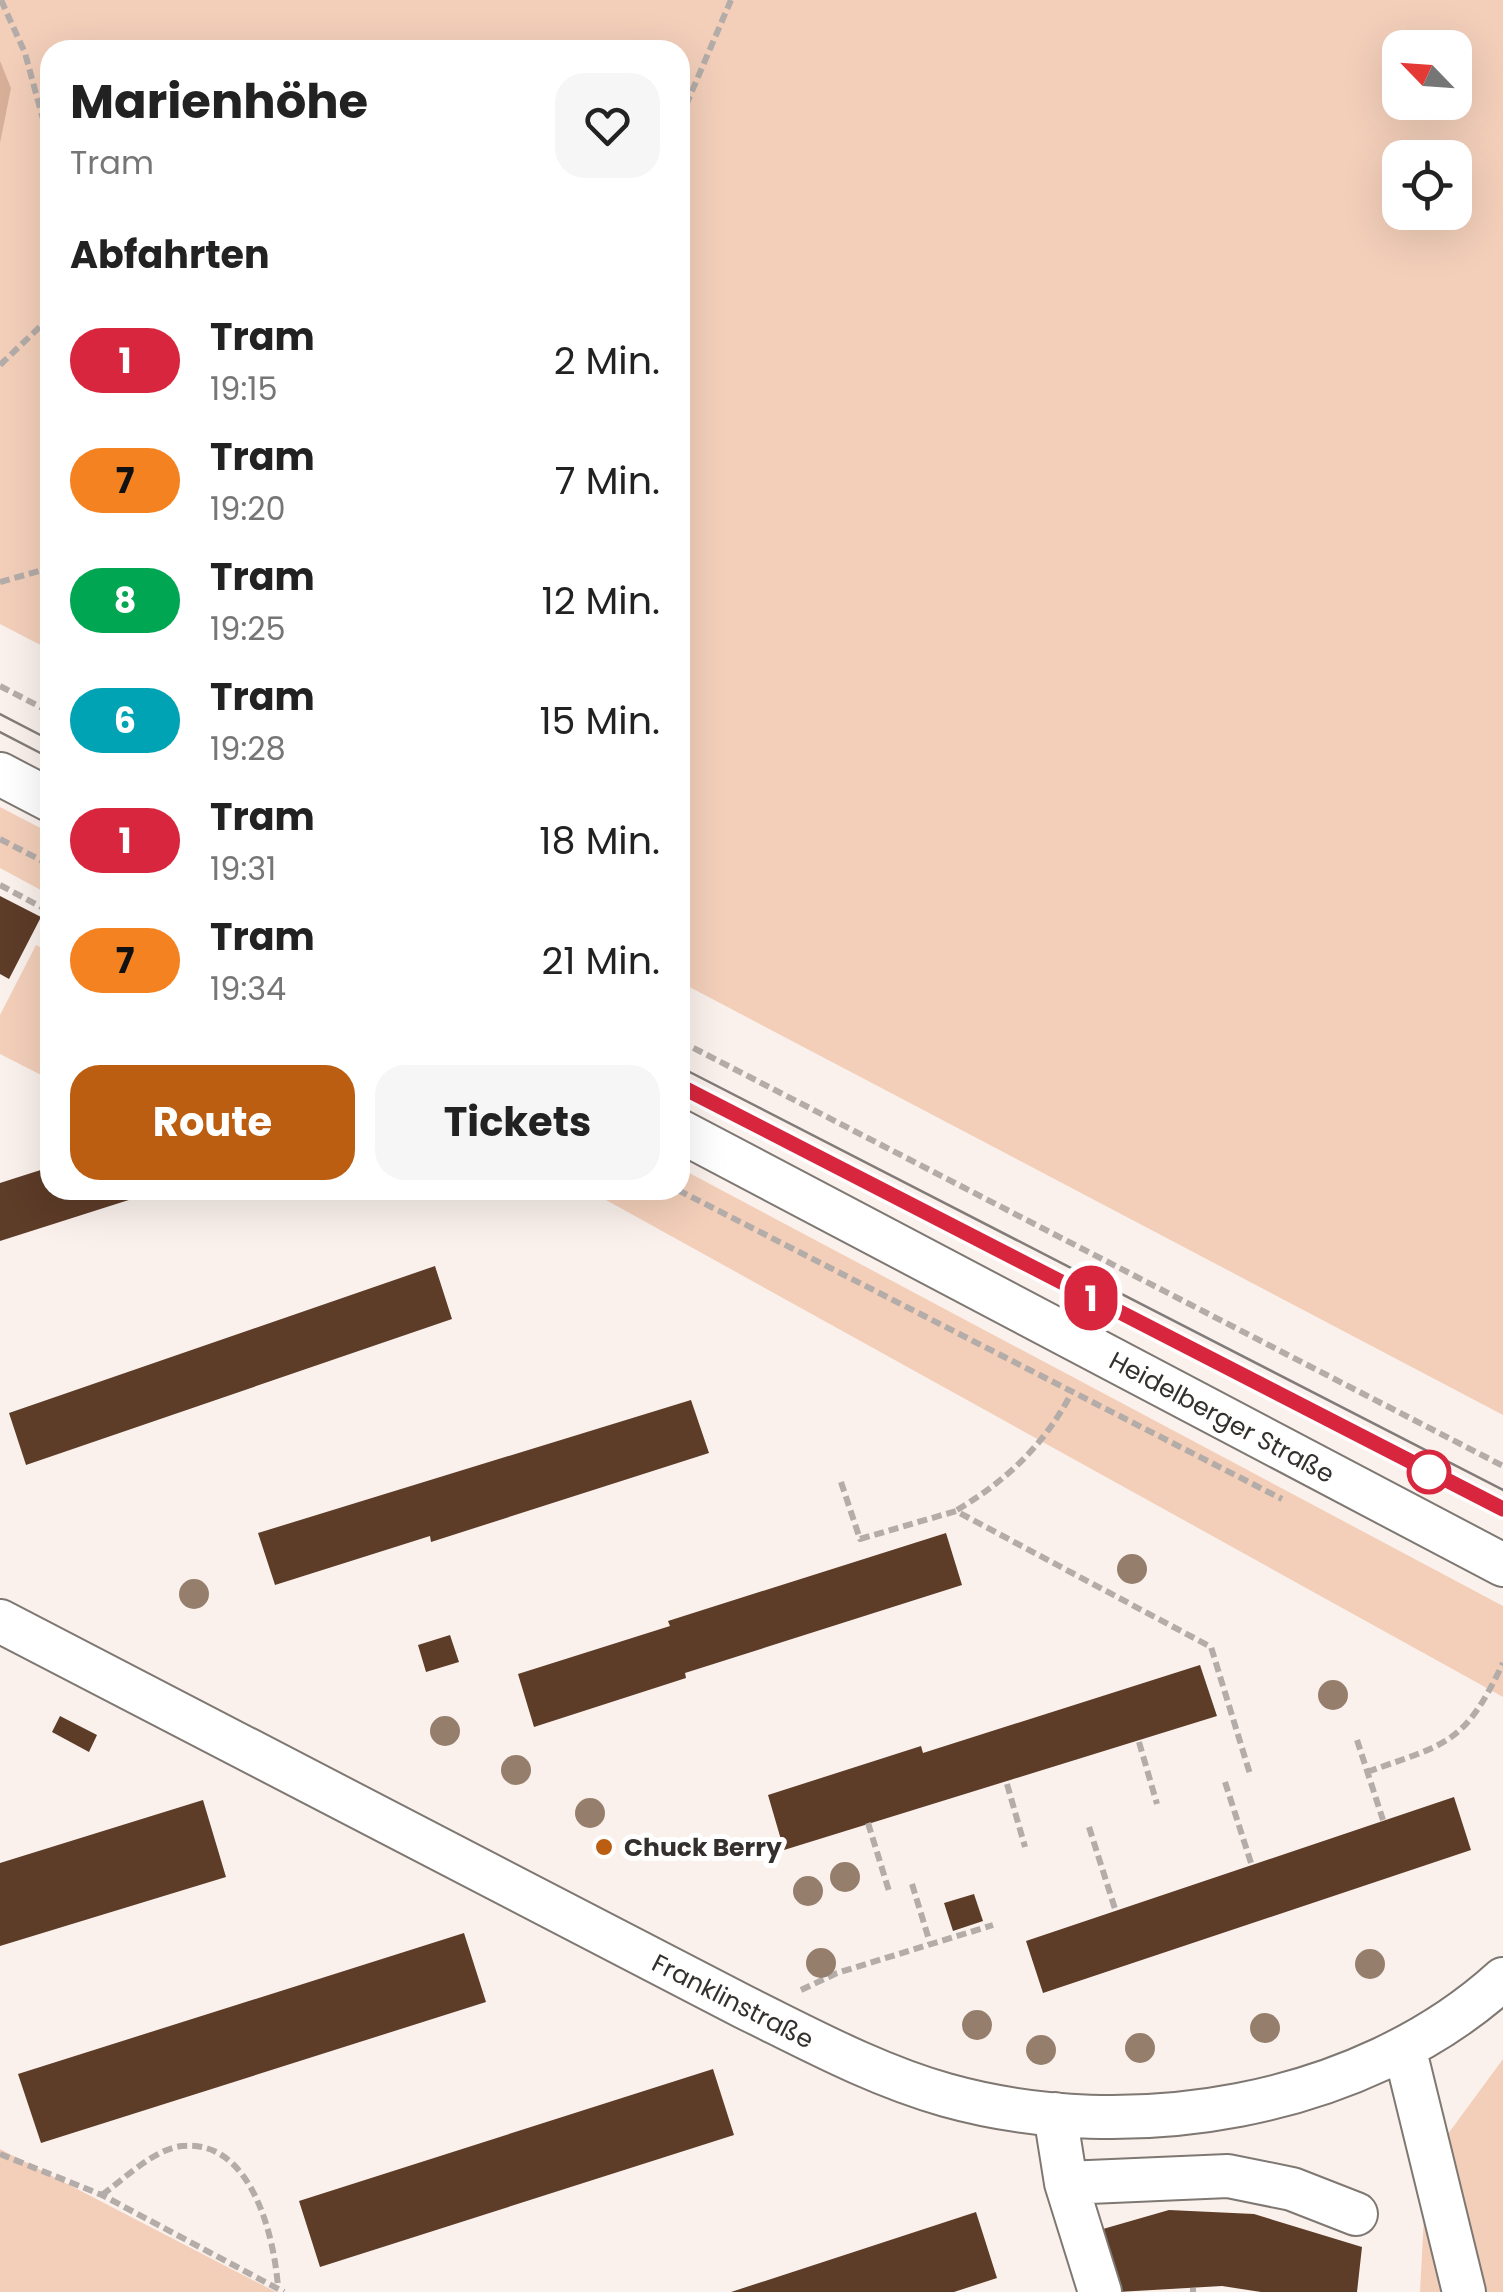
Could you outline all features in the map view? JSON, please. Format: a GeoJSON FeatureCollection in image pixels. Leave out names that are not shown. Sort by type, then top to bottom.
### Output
{"type":"FeatureCollection","features":[{"type":"Feature","properties":{"kind":"street"},"geometry":{"type":"LineString","coordinates":[[0,774],[40,795]]}},
{"type":"Feature","properties":{"kind":"street","name":"Heidelberger Straße"},"geometry":{"type":"LineString","coordinates":[[690,1137],[1501,1564]]}},
{"type":"Feature","properties":{"kind":"street","name":"Franklinstraße"},"geometry":{"type":"LineString","coordinates":[[0,1621],[832,2050],[948,2095],[1022,2112],[1056,2114],[1140,2118],[1218,2108],[1355,2072],[1405,2051],[1503,1979]]}},
{"type":"Feature","properties":{"kind":"street"},"geometry":{"type":"LineString","coordinates":[[1405,2051],[1464,2292]]}},
{"type":"Feature","properties":{"kind":"street"},"geometry":{"type":"LineString","coordinates":[[1056,2114],[1066,2182],[1100,2292]]}},
{"type":"Feature","properties":{"kind":"street"},"geometry":{"type":"LineString","coordinates":[[1066,2182],[1228,2176],[1292,2190],[1356,2214]]}},
{"type":"Feature","properties":{"kind":"path"},"geometry":{"type":"LineString","coordinates":[[1,0],[25,52],[40,108]]}},
{"type":"Feature","properties":{"kind":"path"},"geometry":{"type":"LineString","coordinates":[[690,96],[731,0]]}},
{"type":"Feature","properties":{"kind":"path"},"geometry":{"type":"LineString","coordinates":[[0,365],[40,327]]}},
{"type":"Feature","properties":{"kind":"path"},"geometry":{"type":"LineString","coordinates":[[0,582],[40,571]]}},
{"type":"Feature","properties":{"kind":"path"},"geometry":{"type":"LineString","coordinates":[[0,686],[40,707]]}},
{"type":"Feature","properties":{"kind":"path"},"geometry":{"type":"LineString","coordinates":[[0,839],[40,860]]}},
{"type":"Feature","properties":{"kind":"path"},"geometry":{"type":"LineString","coordinates":[[0,886],[40,906]]}},
{"type":"Feature","properties":{"kind":"path"},"geometry":{"type":"LineString","coordinates":[[690,1046],[1503,1466]]}},
{"type":"Feature","properties":{"kind":"path"},"geometry":{"type":"LineString","coordinates":[[690,1196],[1296,1506]]}},
{"type":"Feature","properties":{"kind":"path"},"geometry":{"type":"LineString","coordinates":[[841,1482],[860,1539],[956,1510],[1002,1484],[1054,1424],[1071,1394]]}},
{"type":"Feature","properties":{"kind":"path"},"geometry":{"type":"LineString","coordinates":[[956,1510],[1211,1647],[1250,1774]]}},
{"type":"Feature","properties":{"kind":"path"},"geometry":{"type":"LineString","coordinates":[[1367,1772],[1452,1741],[1485,1700],[1503,1663]]}},
{"type":"Feature","properties":{"kind":"path"},"geometry":{"type":"LineString","coordinates":[[1357,1740],[1382,1820]]}},
{"type":"Feature","properties":{"kind":"path"},"geometry":{"type":"LineString","coordinates":[[1139,1742],[1157,1804]]}},
{"type":"Feature","properties":{"kind":"path"},"geometry":{"type":"LineString","coordinates":[[1224,1782],[1251,1863]]}},
{"type":"Feature","properties":{"kind":"path"},"geometry":{"type":"LineString","coordinates":[[1007,1784],[1025,1847]]}},
{"type":"Feature","properties":{"kind":"path"},"geometry":{"type":"LineString","coordinates":[[868,1823],[889,1892]]}},
{"type":"Feature","properties":{"kind":"path"},"geometry":{"type":"LineString","coordinates":[[1088,1826],[1116,1912]]}},
{"type":"Feature","properties":{"kind":"path"},"geometry":{"type":"LineString","coordinates":[[912,1884],[930,1943]]}},
{"type":"Feature","properties":{"kind":"path"},"geometry":{"type":"LineString","coordinates":[[796,1992],[836,1973],[994,1924]]}},
{"type":"Feature","properties":{"kind":"path"},"geometry":{"type":"LineString","coordinates":[[102,2195],[178,2146],[202,2147],[230,2160],[248,2180],[276,2261],[281,2290]]}},
{"type":"Feature","properties":{"kind":"path"},"geometry":{"type":"LineString","coordinates":[[0,2154],[102,2195],[281,2290]]}},
{"type":"Feature","properties":{"kind":"shaded area"},"geometry":{"type":"Polygon","coordinates":[[[0,0],[1503,0],[1503,1415],[690,987],[690,40],[40,40],[40,645],[0,624],[0,0]]]}},
{"type":"Feature","properties":{"kind":"shaded area"},"geometry":{"type":"Polygon","coordinates":[[[0,61],[11,88],[0,143],[0,61]]]}},
{"type":"Feature","properties":{"kind":"shaded area"},"geometry":{"type":"Polygon","coordinates":[[[0,807],[40,828],[40,890],[0,868],[0,807]]]}},
{"type":"Feature","properties":{"kind":"shaded area"},"geometry":{"type":"Polygon","coordinates":[[[36,945],[40,947],[40,1074],[0,1054],[0,1015],[36,945]]]}},
{"type":"Feature","properties":{"kind":"shaded area"},"geometry":{"type":"Polygon","coordinates":[[[690,1173],[1503,1606],[1503,1697],[606,1200],[690,1200],[690,1173]]]}},
{"type":"Feature","properties":{"kind":"shaded area"},"geometry":{"type":"Polygon","coordinates":[[[1503,2059],[1503,2292],[1420,2292],[1424,2216],[1445,2138],[1503,2059]]]}},
{"type":"Feature","properties":{"kind":"shaded area"},"geometry":{"type":"Polygon","coordinates":[[[0,2149],[276,2292],[0,2292],[0,2149]]]}},
{"type":"Feature","properties":{"kind":"building"},"geometry":{"type":"Polygon","coordinates":[[[0,896],[40,919],[9,979],[0,974],[0,896]]]}},
{"type":"Feature","properties":{"kind":"building"},"geometry":{"type":"Polygon","coordinates":[[[40,1170],[40,1200],[129,1200],[0,1241],[0,1183],[40,1170]]]}},
{"type":"Feature","properties":{"kind":"building"},"geometry":{"type":"Polygon","coordinates":[[[435,1266],[452,1319],[26,1465],[9,1413],[435,1266]]]}},
{"type":"Feature","properties":{"kind":"building"},"geometry":{"type":"Polygon","coordinates":[[[691,1400],[709,1453],[431,1542],[430,1536],[275,1585],[258,1533],[691,1400]]]}},
{"type":"Feature","properties":{"kind":"building"},"geometry":{"type":"Polygon","coordinates":[[[946,1533],[962,1585],[685,1673],[686,1678],[534,1727],[518,1674],[670,1626],[668,1621],[946,1533]]]}},
{"type":"Feature","properties":{"kind":"building"},"geometry":{"type":"Polygon","coordinates":[[[450,1635],[459,1662],[426,1672],[418,1645],[450,1635]]]}},
{"type":"Feature","properties":{"kind":"building"},"geometry":{"type":"Polygon","coordinates":[[[1200,1665],[1217,1716],[784,1850],[768,1795],[921,1746],[923,1753],[1200,1665]]]}},
{"type":"Feature","properties":{"kind":"building"},"geometry":{"type":"Polygon","coordinates":[[[60,1716],[97,1735],[89,1752],[52,1732],[60,1716]]]}},
{"type":"Feature","properties":{"kind":"building"},"geometry":{"type":"Polygon","coordinates":[[[1454,1797],[1471,1850],[1043,1993],[1026,1941],[1454,1797]]]}},
{"type":"Feature","properties":{"kind":"building"},"geometry":{"type":"Polygon","coordinates":[[[203,1800],[226,1877],[0,1946],[0,1863],[203,1800]]]}},
{"type":"Feature","properties":{"kind":"building"},"geometry":{"type":"Polygon","coordinates":[[[974,1894],[983,1921],[953,1931],[944,1903],[974,1894]]]}},
{"type":"Feature","properties":{"kind":"building"},"geometry":{"type":"Polygon","coordinates":[[[464,1933],[486,2002],[41,2143],[18,2074],[464,1933]]]}},
{"type":"Feature","properties":{"kind":"building"},"geometry":{"type":"Polygon","coordinates":[[[713,2069],[734,2135],[320,2267],[299,2201],[713,2069]]]}},
{"type":"Feature","properties":{"kind":"building"},"geometry":{"type":"Polygon","coordinates":[[[1169,2210],[1254,2214],[1362,2247],[1357,2292],[1261,2292],[1222,2286],[1118,2292],[1096,2231],[1169,2210]]]}},
{"type":"Feature","properties":{"kind":"building"},"geometry":{"type":"Polygon","coordinates":[[[976,2212],[997,2278],[954,2292],[731,2292],[976,2212]]]}},
{"type":"Feature","properties":{"kind":"tram line"},"geometry":{"type":"LineString","coordinates":[[0,714],[40,735]]}},
{"type":"Feature","properties":{"kind":"tram line"},"geometry":{"type":"LineString","coordinates":[[0,732],[40,753]]}},
{"type":"Feature","properties":{"kind":"tram line"},"geometry":{"type":"LineString","coordinates":[[690,1072],[1503,1490]]}},
{"type":"Feature","properties":{"kind":"tram line"},"geometry":{"type":"LineString","coordinates":[[690,1091],[1503,1509]]}},
{"type":"Feature","properties":{"kind":"tram line","name":"1"},"geometry":{"type":"LineString","coordinates":[[690,1091],[1503,1509]]}},
{"type":"Feature","properties":{"kind":"place","name":"Chuck Berry"},"geometry":{"type":"Point","coordinates":[604,1847]}}]}
